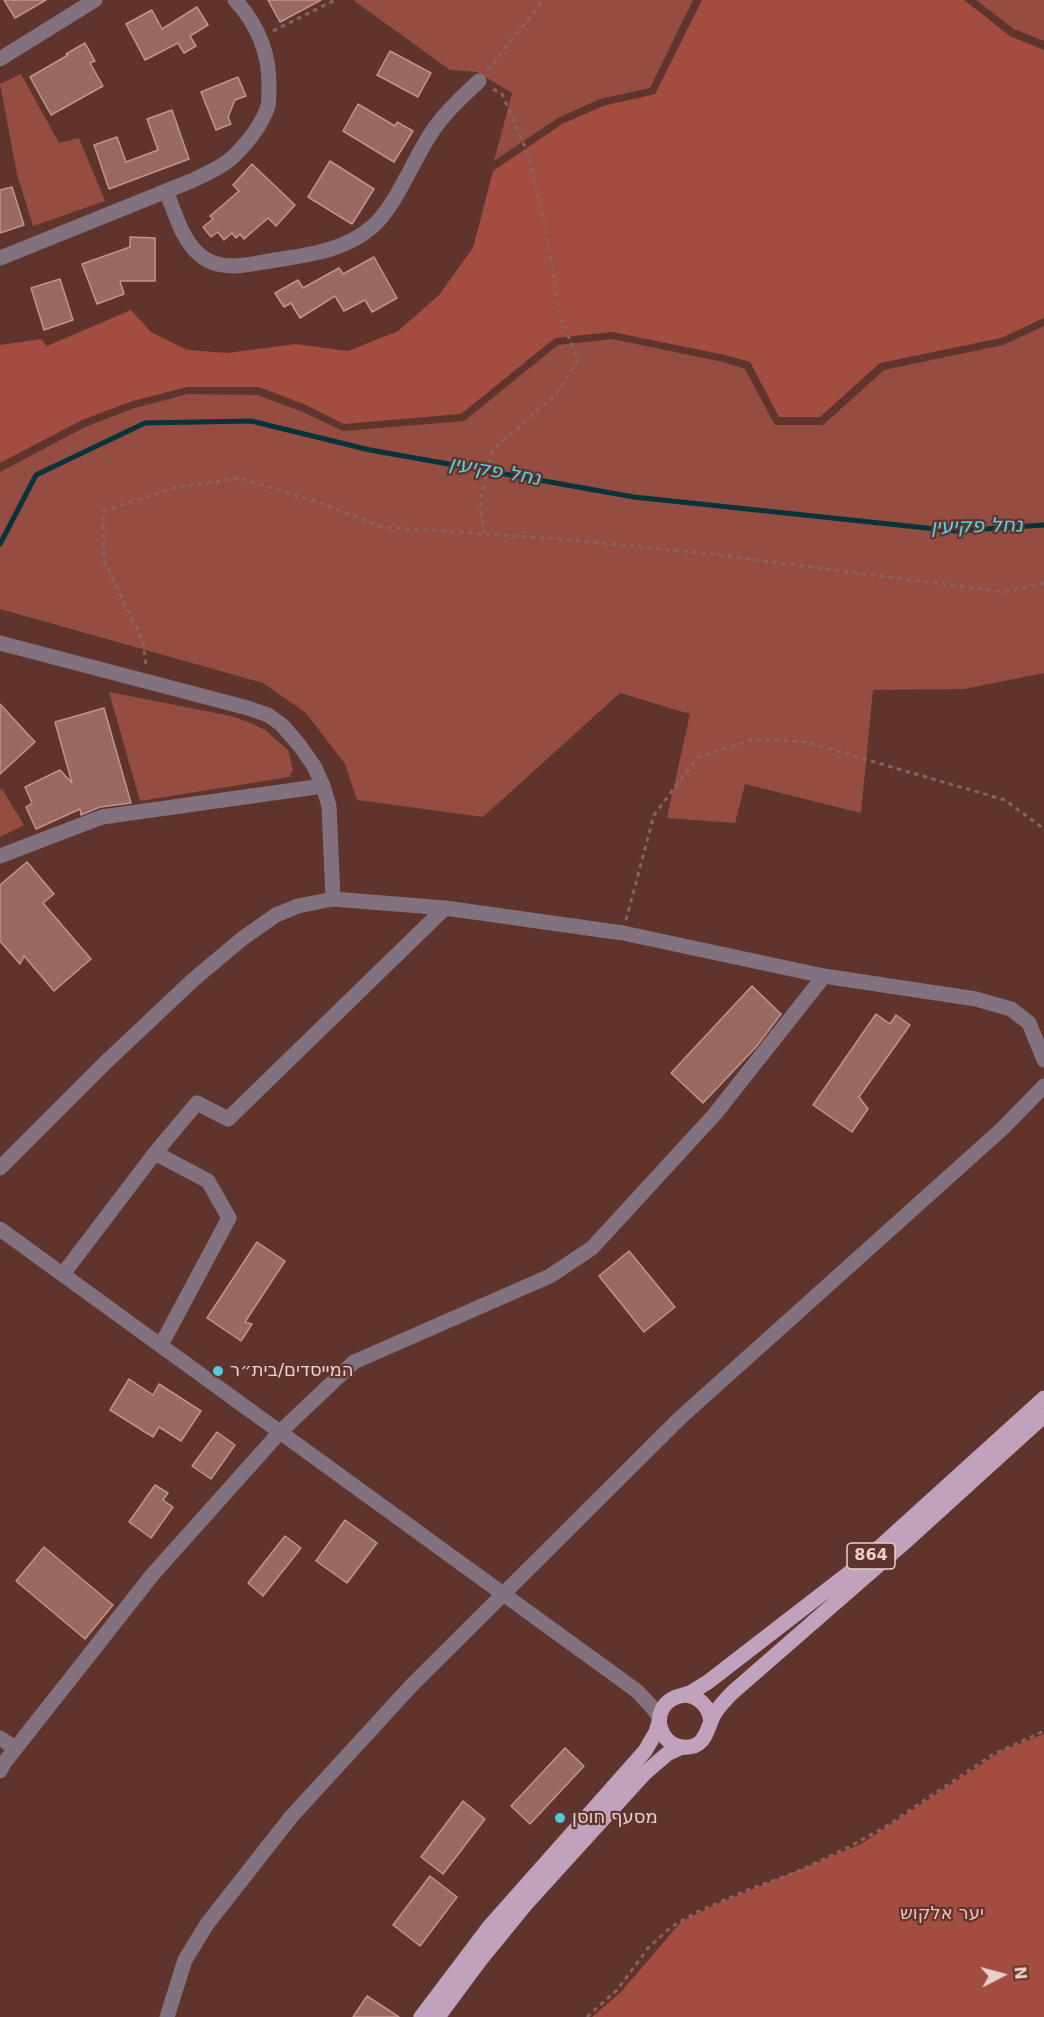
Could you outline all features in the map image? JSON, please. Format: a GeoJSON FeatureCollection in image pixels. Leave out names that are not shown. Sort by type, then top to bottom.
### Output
{"type":"FeatureCollection","features":[{"type":"Feature","properties":{"kind":"main road","name":"864"},"geometry":{"type":"LineString","coordinates":[[679,1696],[690,1694],[708,1682],[862,1563],[1044,1398]]}},
{"type":"Feature","properties":{"kind":"main road","name":"864"},"geometry":{"type":"LineString","coordinates":[[711,1722],[715,1712],[733,1692],[905,1542],[1044,1416]]}},
{"type":"Feature","properties":{"kind":"main road"},"geometry":{"type":"LineString","coordinates":[[421,2017],[489,1926],[645,1751],[656,1732],[662,1709],[668,1702],[679,1696],[692,1696],[700,1700],[710,1714],[711,1722],[704,1738],[698,1744],[682,1747],[667,1754],[645,1773],[534,1895],[481,1959],[438,2017]]}},
{"type":"Feature","properties":{"kind":"main road"},"geometry":{"type":"LineString","coordinates":[[659,1720],[662,1733],[667,1740],[682,1747]]}},
{"type":"Feature","properties":{"kind":"street"},"geometry":{"type":"LineString","coordinates":[[0,59],[94,0]]}},
{"type":"Feature","properties":{"kind":"street"},"geometry":{"type":"LineString","coordinates":[[0,258],[216,169],[233,157],[249,140],[268,105],[267,56],[261,37],[247,13],[235,0]]}},
{"type":"Feature","properties":{"kind":"street"},"geometry":{"type":"LineString","coordinates":[[166,191],[189,244],[208,261],[218,265],[234,266],[321,253],[358,237],[386,212],[442,116],[479,81]]}},
{"type":"Feature","properties":{"kind":"street"},"geometry":{"type":"LineString","coordinates":[[0,643],[248,708],[268,715],[282,725],[314,766],[329,806],[333,898]]}},
{"type":"Feature","properties":{"kind":"street"},"geometry":{"type":"LineString","coordinates":[[0,856],[102,817],[323,786]]}},
{"type":"Feature","properties":{"kind":"street"},"geometry":{"type":"LineString","coordinates":[[0,1167],[193,980],[243,938],[287,910],[333,898],[445,908],[623,933],[824,976],[976,999],[1011,1009],[1029,1023],[1044,1060]]}},
{"type":"Feature","properties":{"kind":"street"},"geometry":{"type":"LineString","coordinates":[[63,1274],[155,1153],[197,1103],[228,1119],[445,908]]}},
{"type":"Feature","properties":{"kind":"street"},"geometry":{"type":"LineString","coordinates":[[0,1771],[4,1762],[153,1574],[280,1432],[354,1362],[550,1276],[592,1248],[716,1114],[824,976]]}},
{"type":"Feature","properties":{"kind":"street"},"geometry":{"type":"LineString","coordinates":[[167,2017],[185,1960],[207,1924],[284,1826],[411,1686],[680,1418],[993,1137],[1044,1086]]}},
{"type":"Feature","properties":{"kind":"street"},"geometry":{"type":"LineString","coordinates":[[155,1153],[208,1181],[230,1218],[160,1345]]}},
{"type":"Feature","properties":{"kind":"street"},"geometry":{"type":"LineString","coordinates":[[3,1236],[63,1274],[637,1691],[652,1707],[659,1720]]}},
{"type":"Feature","properties":{"kind":"street"},"geometry":{"type":"LineString","coordinates":[[637,1691],[654,1698],[679,1696]]}},
{"type":"Feature","properties":{"kind":"street"},"geometry":{"type":"LineString","coordinates":[[0,1738],[15,1748]]}},
{"type":"Feature","properties":{"kind":"path"},"geometry":{"type":"LineString","coordinates":[[261,37],[335,0]]}},
{"type":"Feature","properties":{"kind":"path"},"geometry":{"type":"LineString","coordinates":[[484,534],[480,502],[493,450],[556,395],[578,360],[559,314],[549,244],[528,154],[502,94],[479,81],[543,0]]}},
{"type":"Feature","properties":{"kind":"path"},"geometry":{"type":"LineString","coordinates":[[148,682],[142,638],[104,561],[103,511],[174,488],[240,478],[323,504],[382,527],[560,539],[702,553],[1005,592],[1044,583]]}},
{"type":"Feature","properties":{"kind":"path"},"geometry":{"type":"LineString","coordinates":[[623,933],[654,815],[698,757],[755,739],[806,742],[1005,800],[1044,829]]}},
{"type":"Feature","properties":{"kind":"path"},"geometry":{"type":"LineString","coordinates":[[587,2017],[617,1990],[649,1947],[671,1927],[699,1911],[750,1888],[794,1873],[845,1849],[885,1827],[992,1755],[1044,1731]]}},
{"type":"Feature","properties":{"kind":"shaded area"},"geometry":{"type":"Polygon","coordinates":[[[353,0],[693,0],[650,88],[600,99],[558,118],[494,161],[512,93],[477,72],[450,70],[353,0]]]}},
{"type":"Feature","properties":{"kind":"shaded area"},"geometry":{"type":"Polygon","coordinates":[[[976,0],[1044,0],[1044,41],[1014,29],[976,0]]]}},
{"type":"Feature","properties":{"kind":"shaded area"},"geometry":{"type":"Polygon","coordinates":[[[21,74],[59,143],[79,138],[105,201],[33,226],[17,174],[0,84],[21,74]]]}},
{"type":"Feature","properties":{"kind":"shaded area"},"geometry":{"type":"Polygon","coordinates":[[[1044,326],[1044,673],[964,689],[873,690],[861,813],[745,784],[735,823],[667,818],[690,714],[620,693],[483,817],[357,800],[345,764],[306,713],[263,683],[0,609],[0,472],[85,427],[135,408],[188,394],[257,395],[303,412],[343,431],[464,421],[558,345],[612,339],[723,362],[745,369],[775,425],[823,425],[884,370],[1003,345],[1044,326]]]}},
{"type":"Feature","properties":{"kind":"shaded area"},"geometry":{"type":"Polygon","coordinates":[[[109,692],[231,716],[251,723],[265,730],[288,750],[293,770],[289,777],[140,801],[109,692]]]}},
{"type":"Feature","properties":{"kind":"shaded area"},"geometry":{"type":"Polygon","coordinates":[[[2,789],[24,825],[0,837],[0,791],[2,789]]]}},
{"type":"Feature","properties":{"kind":"green space"},"geometry":{"type":"Polygon","coordinates":[[[702,0],[964,0],[1010,36],[1044,50],[1044,318],[1001,338],[880,363],[820,417],[779,417],[750,362],[612,332],[555,338],[461,414],[344,424],[306,405],[259,387],[187,387],[133,401],[82,420],[0,463],[0,345],[41,339],[47,346],[131,310],[151,332],[187,350],[227,353],[296,344],[348,351],[398,331],[439,295],[473,248],[493,171],[562,124],[603,106],[655,94],[702,0]]]}},
{"type":"Feature","properties":{"kind":"green space","name":"יער אלקוש"},"geometry":{"type":"Polygon","coordinates":[[[1044,1734],[1044,2017],[592,2017],[621,1992],[681,1922],[715,1905],[861,1844],[1003,1750],[1044,1734]]]}},
{"type":"Feature","properties":{"kind":"building"},"geometry":{"type":"Polygon","coordinates":[[[4,0],[46,0],[15,18],[4,0]]]}},
{"type":"Feature","properties":{"kind":"building"},"geometry":{"type":"Polygon","coordinates":[[[268,0],[321,0],[280,22],[268,0]]]}},
{"type":"Feature","properties":{"kind":"building"},"geometry":{"type":"Polygon","coordinates":[[[197,7],[208,25],[190,36],[196,46],[184,53],[178,43],[145,60],[126,24],[152,10],[162,29],[197,7]]]}},
{"type":"Feature","properties":{"kind":"building"},"geometry":{"type":"Polygon","coordinates":[[[85,43],[95,61],[90,63],[103,86],[51,115],[30,77],[85,43]]]}},
{"type":"Feature","properties":{"kind":"building"},"geometry":{"type":"Polygon","coordinates":[[[390,51],[431,73],[418,97],[377,75],[390,51]]]}},
{"type":"Feature","properties":{"kind":"building"},"geometry":{"type":"Polygon","coordinates":[[[238,77],[246,96],[235,100],[228,117],[231,124],[216,130],[201,92],[238,77]]]}},
{"type":"Feature","properties":{"kind":"building"},"geometry":{"type":"Polygon","coordinates":[[[358,104],[395,126],[397,122],[413,131],[394,162],[343,131],[358,104]]]}},
{"type":"Feature","properties":{"kind":"building"},"geometry":{"type":"Polygon","coordinates":[[[172,110],[189,159],[109,189],[94,145],[117,137],[126,162],[158,150],[147,119],[172,110]]]}},
{"type":"Feature","properties":{"kind":"building"},"geometry":{"type":"Polygon","coordinates":[[[330,161],[374,189],[352,224],[308,197],[330,161]]]}},
{"type":"Feature","properties":{"kind":"building"},"geometry":{"type":"Polygon","coordinates":[[[252,164],[295,205],[276,226],[268,218],[244,239],[240,234],[236,238],[232,233],[224,240],[218,232],[211,237],[203,227],[213,219],[210,216],[239,191],[233,185],[252,164]]]}},
{"type":"Feature","properties":{"kind":"building"},"geometry":{"type":"Polygon","coordinates":[[[12,187],[24,225],[0,233],[0,190],[12,187]]]}},
{"type":"Feature","properties":{"kind":"building"},"geometry":{"type":"Polygon","coordinates":[[[130,237],[155,238],[155,281],[120,281],[124,294],[97,304],[82,264],[130,247],[130,237]]]}},
{"type":"Feature","properties":{"kind":"building"},"geometry":{"type":"Polygon","coordinates":[[[374,257],[397,298],[372,312],[365,300],[344,311],[335,296],[300,318],[291,303],[284,307],[275,293],[298,280],[303,288],[339,268],[343,274],[374,257]]]}},
{"type":"Feature","properties":{"kind":"building"},"geometry":{"type":"Polygon","coordinates":[[[60,279],[73,320],[44,330],[31,288],[60,279]]]}},
{"type":"Feature","properties":{"kind":"building"},"geometry":{"type":"Polygon","coordinates":[[[0,704],[35,742],[0,774],[0,704]]]}},
{"type":"Feature","properties":{"kind":"building"},"geometry":{"type":"Polygon","coordinates":[[[104,708],[131,803],[100,807],[81,815],[80,809],[36,829],[26,807],[32,803],[25,787],[60,770],[72,783],[55,722],[104,708]]]}},
{"type":"Feature","properties":{"kind":"building"},"geometry":{"type":"Polygon","coordinates":[[[27,862],[54,894],[43,903],[91,959],[54,991],[24,956],[20,964],[0,941],[0,885],[27,862]]]}},
{"type":"Feature","properties":{"kind":"building"},"geometry":{"type":"Polygon","coordinates":[[[752,986],[781,1014],[756,1047],[703,1103],[671,1073],[752,986]]]}},
{"type":"Feature","properties":{"kind":"building"},"geometry":{"type":"Polygon","coordinates":[[[876,1014],[890,1024],[896,1015],[910,1025],[859,1097],[868,1109],[852,1132],[813,1105],[876,1014]]]}},
{"type":"Feature","properties":{"kind":"building"},"geometry":{"type":"Polygon","coordinates":[[[257,1242],[285,1261],[245,1322],[252,1324],[241,1341],[207,1318],[257,1242]]]}},
{"type":"Feature","properties":{"kind":"building"},"geometry":{"type":"Polygon","coordinates":[[[629,1251],[675,1307],[644,1332],[599,1276],[629,1251]]]}},
{"type":"Feature","properties":{"kind":"building"},"geometry":{"type":"Polygon","coordinates":[[[129,1379],[153,1395],[159,1384],[201,1411],[181,1441],[159,1427],[153,1437],[110,1410],[129,1379]]]}},
{"type":"Feature","properties":{"kind":"building"},"geometry":{"type":"Polygon","coordinates":[[[217,1432],[235,1445],[211,1479],[192,1466],[217,1432]]]}},
{"type":"Feature","properties":{"kind":"building"},"geometry":{"type":"Polygon","coordinates":[[[155,1485],[168,1493],[163,1500],[173,1507],[151,1538],[129,1522],[155,1485]]]}},
{"type":"Feature","properties":{"kind":"building"},"geometry":{"type":"Polygon","coordinates":[[[345,1520],[377,1543],[347,1583],[316,1561],[345,1520]]]}},
{"type":"Feature","properties":{"kind":"building"},"geometry":{"type":"Polygon","coordinates":[[[285,1536],[301,1548],[263,1596],[248,1583],[285,1536]]]}},
{"type":"Feature","properties":{"kind":"building"},"geometry":{"type":"Polygon","coordinates":[[[44,1547],[113,1605],[85,1639],[16,1581],[44,1547]]]}},
{"type":"Feature","properties":{"kind":"building"},"geometry":{"type":"Polygon","coordinates":[[[565,1748],[584,1766],[530,1824],[511,1806],[565,1748]]]}},
{"type":"Feature","properties":{"kind":"building"},"geometry":{"type":"Polygon","coordinates":[[[463,1801],[485,1819],[443,1874],[421,1857],[463,1801]]]}},
{"type":"Feature","properties":{"kind":"building"},"geometry":{"type":"Polygon","coordinates":[[[430,1876],[457,1897],[420,1946],[393,1925],[430,1876]]]}},
{"type":"Feature","properties":{"kind":"building"},"geometry":{"type":"Polygon","coordinates":[[[367,1996],[399,2017],[353,2017],[367,1996]]]}},
{"type":"Feature","properties":{"kind":"waterway","name":"נחל פקיעין"},"geometry":{"type":"LineString","coordinates":[[0,544],[36,475],[145,423],[251,421],[370,450],[634,497],[955,531],[1044,525]]}},
{"type":"Feature","properties":{"kind":"place","name":"המייסדים/בית״ר"},"geometry":{"type":"Point","coordinates":[218,1371]}},
{"type":"Feature","properties":{"kind":"place","name":"מסעף חוסן"},"geometry":{"type":"Point","coordinates":[560,1818]}}]}
